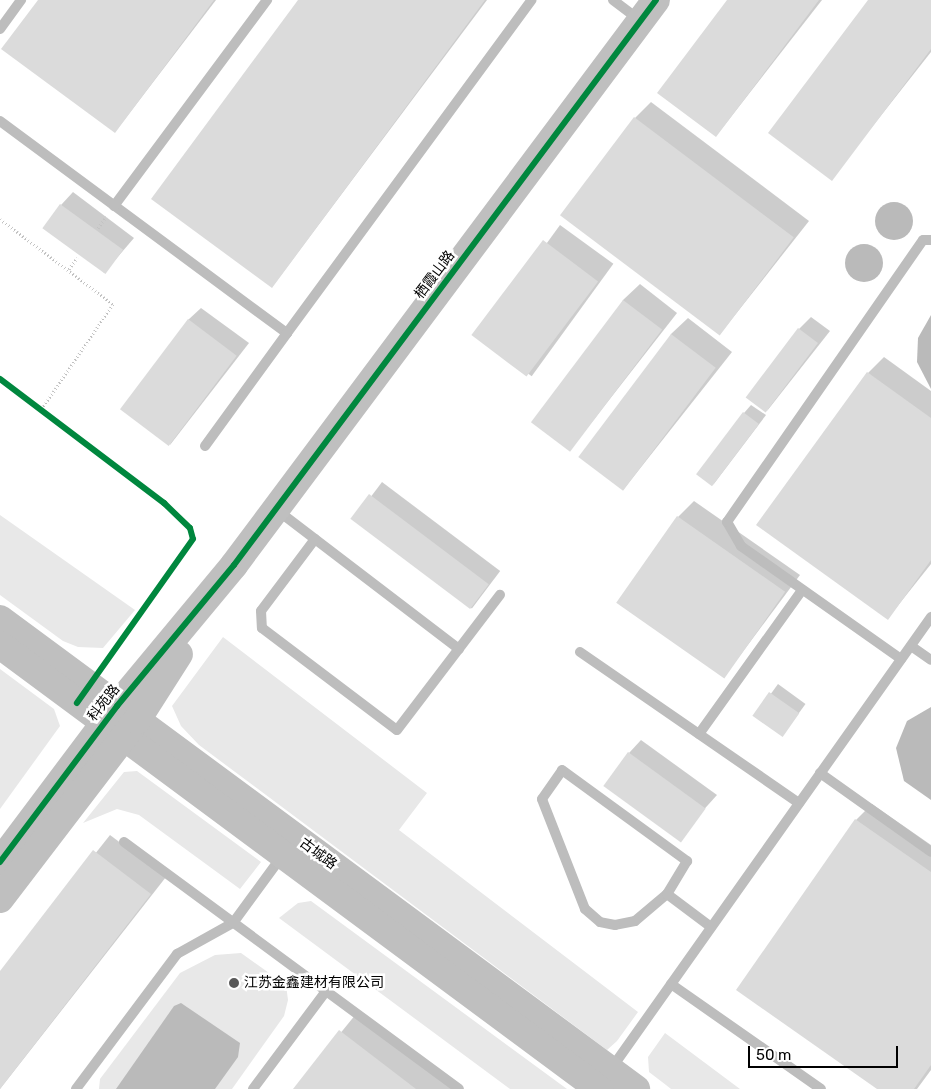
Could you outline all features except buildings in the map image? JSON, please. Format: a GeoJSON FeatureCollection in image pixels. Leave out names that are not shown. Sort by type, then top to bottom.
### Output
{"type":"FeatureCollection","features":[{"type":"Feature","properties":{"kind":"street","name":"栖霞山路"},"geometry":{"type":"LineString","coordinates":[[234,565],[648,10]]}},
{"type":"Feature","properties":{"kind":"street","name":"科苑路"},"geometry":{"type":"LineString","coordinates":[[0,899],[120,722],[234,565]]}},
{"type":"Feature","properties":{"kind":"street","name":"古城路"},"geometry":{"type":"LineString","coordinates":[[0,619],[120,722]]}},
{"type":"Feature","properties":{"kind":"street","name":"古城路"},"geometry":{"type":"LineString","coordinates":[[0,645],[120,722],[289,846],[602,1082],[636,1089]]}},
{"type":"Feature","properties":{"kind":"street","name":"科苑路"},"geometry":{"type":"LineString","coordinates":[[0,862],[120,722]]}},
{"type":"Feature","properties":{"kind":"lane"},"geometry":{"type":"LineString","coordinates":[[0,30],[21,0]]}},
{"type":"Feature","properties":{"kind":"lane"},"geometry":{"type":"LineString","coordinates":[[114,206],[267,0]]}},
{"type":"Feature","properties":{"kind":"lane"},"geometry":{"type":"LineString","coordinates":[[205,446],[532,0]]}},
{"type":"Feature","properties":{"kind":"lane"},"geometry":{"type":"LineString","coordinates":[[614,0],[648,10]]}},
{"type":"Feature","properties":{"kind":"lane"},"geometry":{"type":"LineString","coordinates":[[0,122],[287,332]]}},
{"type":"Feature","properties":{"kind":"lane"},"geometry":{"type":"LineString","coordinates":[[901,660],[741,546],[727,522],[923,240],[931,240]]}},
{"type":"Feature","properties":{"kind":"lane"},"geometry":{"type":"LineString","coordinates":[[276,509],[459,649]]}},
{"type":"Feature","properties":{"kind":"lane"},"geometry":{"type":"LineString","coordinates":[[315,539],[261,611],[262,628],[397,730],[500,595]]}},
{"type":"Feature","properties":{"kind":"lane"},"geometry":{"type":"LineString","coordinates":[[699,734],[802,590]]}},
{"type":"Feature","properties":{"kind":"lane"},"geometry":{"type":"LineString","coordinates":[[602,1082],[931,617]]}},
{"type":"Feature","properties":{"kind":"lane"},"geometry":{"type":"LineString","coordinates":[[911,646],[931,660]]}},
{"type":"Feature","properties":{"kind":"lane"},"geometry":{"type":"LineString","coordinates":[[580,652],[799,804]]}},
{"type":"Feature","properties":{"kind":"lane"},"geometry":{"type":"LineString","coordinates":[[562,770],[687,861],[667,894],[635,921],[615,925],[600,922],[585,909],[542,799],[562,770]]}},
{"type":"Feature","properties":{"kind":"lane"},"geometry":{"type":"LineString","coordinates":[[820,773],[931,852]]}},
{"type":"Feature","properties":{"kind":"lane"},"geometry":{"type":"LineString","coordinates":[[124,842],[459,1089]]}},
{"type":"Feature","properties":{"kind":"lane"},"geometry":{"type":"LineString","coordinates":[[76,1089],[177,954],[233,923],[289,846]]}},
{"type":"Feature","properties":{"kind":"lane"},"geometry":{"type":"LineString","coordinates":[[667,894],[711,927]]}},
{"type":"Feature","properties":{"kind":"lane"},"geometry":{"type":"LineString","coordinates":[[671,984],[821,1089]]}},
{"type":"Feature","properties":{"kind":"lane"},"geometry":{"type":"LineString","coordinates":[[253,1089],[326,991]]}},
{"type":"Feature","properties":{"kind":"path"},"geometry":{"type":"LineString","coordinates":[[0,219],[109,298],[113,310],[41,410]]}},
{"type":"Feature","properties":{"kind":"path"},"geometry":{"type":"LineString","coordinates":[[69,269],[77,258]]}},
{"type":"Feature","properties":{"kind":"path"},"geometry":{"type":"LineString","coordinates":[[34,405],[49,416]]}},
{"type":"Feature","properties":{"kind":"shaded area"},"geometry":{"type":"Polygon","coordinates":[[[894,202],[901,203],[907,208],[912,214],[912,228],[907,234],[901,239],[894,240],[887,239],[881,234],[876,228],[875,221],[876,214],[881,208],[887,203],[894,202]]]}},
{"type":"Feature","properties":{"kind":"shaded area"},"geometry":{"type":"Polygon","coordinates":[[[864,244],[878,249],[883,263],[878,277],[864,282],[850,277],[845,263],[850,249],[864,244]]]}},
{"type":"Feature","properties":{"kind":"shaded area"},"geometry":{"type":"Polygon","coordinates":[[[931,315],[931,389],[917,362],[918,338],[931,315]]]}},
{"type":"Feature","properties":{"kind":"shaded area"},"geometry":{"type":"Polygon","coordinates":[[[0,515],[135,610],[103,648],[78,647],[63,641],[0,595],[0,515]]]}},
{"type":"Feature","properties":{"kind":"shaded area"},"geometry":{"type":"Polygon","coordinates":[[[223,637],[427,793],[399,830],[638,1012],[617,1041],[607,1050],[199,745],[181,726],[172,706],[223,637]]]}},
{"type":"Feature","properties":{"kind":"shaded area"},"geometry":{"type":"Polygon","coordinates":[[[0,669],[54,709],[60,726],[0,809],[0,669]]]}},
{"type":"Feature","properties":{"kind":"shaded area"},"geometry":{"type":"Polygon","coordinates":[[[931,707],[931,800],[904,781],[896,748],[907,721],[931,707]]]}},
{"type":"Feature","properties":{"kind":"shaded area"},"geometry":{"type":"Polygon","coordinates":[[[137,771],[261,862],[240,889],[139,815],[117,809],[83,823],[124,772],[137,771]]]}},
{"type":"Feature","properties":{"kind":"shaded area"},"geometry":{"type":"Polygon","coordinates":[[[311,901],[567,1089],[510,1089],[279,918],[298,903],[311,901]]]}},
{"type":"Feature","properties":{"kind":"shaded area"},"geometry":{"type":"Polygon","coordinates":[[[241,953],[286,985],[288,1000],[284,1016],[232,1089],[99,1089],[100,1079],[180,973],[215,955],[241,953]]]}},
{"type":"Feature","properties":{"kind":"shaded area"},"geometry":{"type":"Polygon","coordinates":[[[181,1003],[240,1043],[238,1057],[215,1089],[116,1089],[174,1006],[181,1003]]]}},
{"type":"Feature","properties":{"kind":"shaded area"},"geometry":{"type":"Polygon","coordinates":[[[665,1033],[740,1089],[671,1089],[649,1072],[648,1057],[665,1033]]]}},
{"type":"Feature","properties":{"kind":"cycle path"},"geometry":{"type":"LineString","coordinates":[[0,862],[117,706],[234,565],[656,0]]}},
{"type":"Feature","properties":{"kind":"cycle path"},"geometry":{"type":"LineString","coordinates":[[0,379],[164,503],[190,528],[193,539],[77,703]]}},
{"type":"Feature","properties":{"kind":"place","name":"江苏金鑫建材有限公司"},"geometry":{"type":"Point","coordinates":[234,983]}}]}
